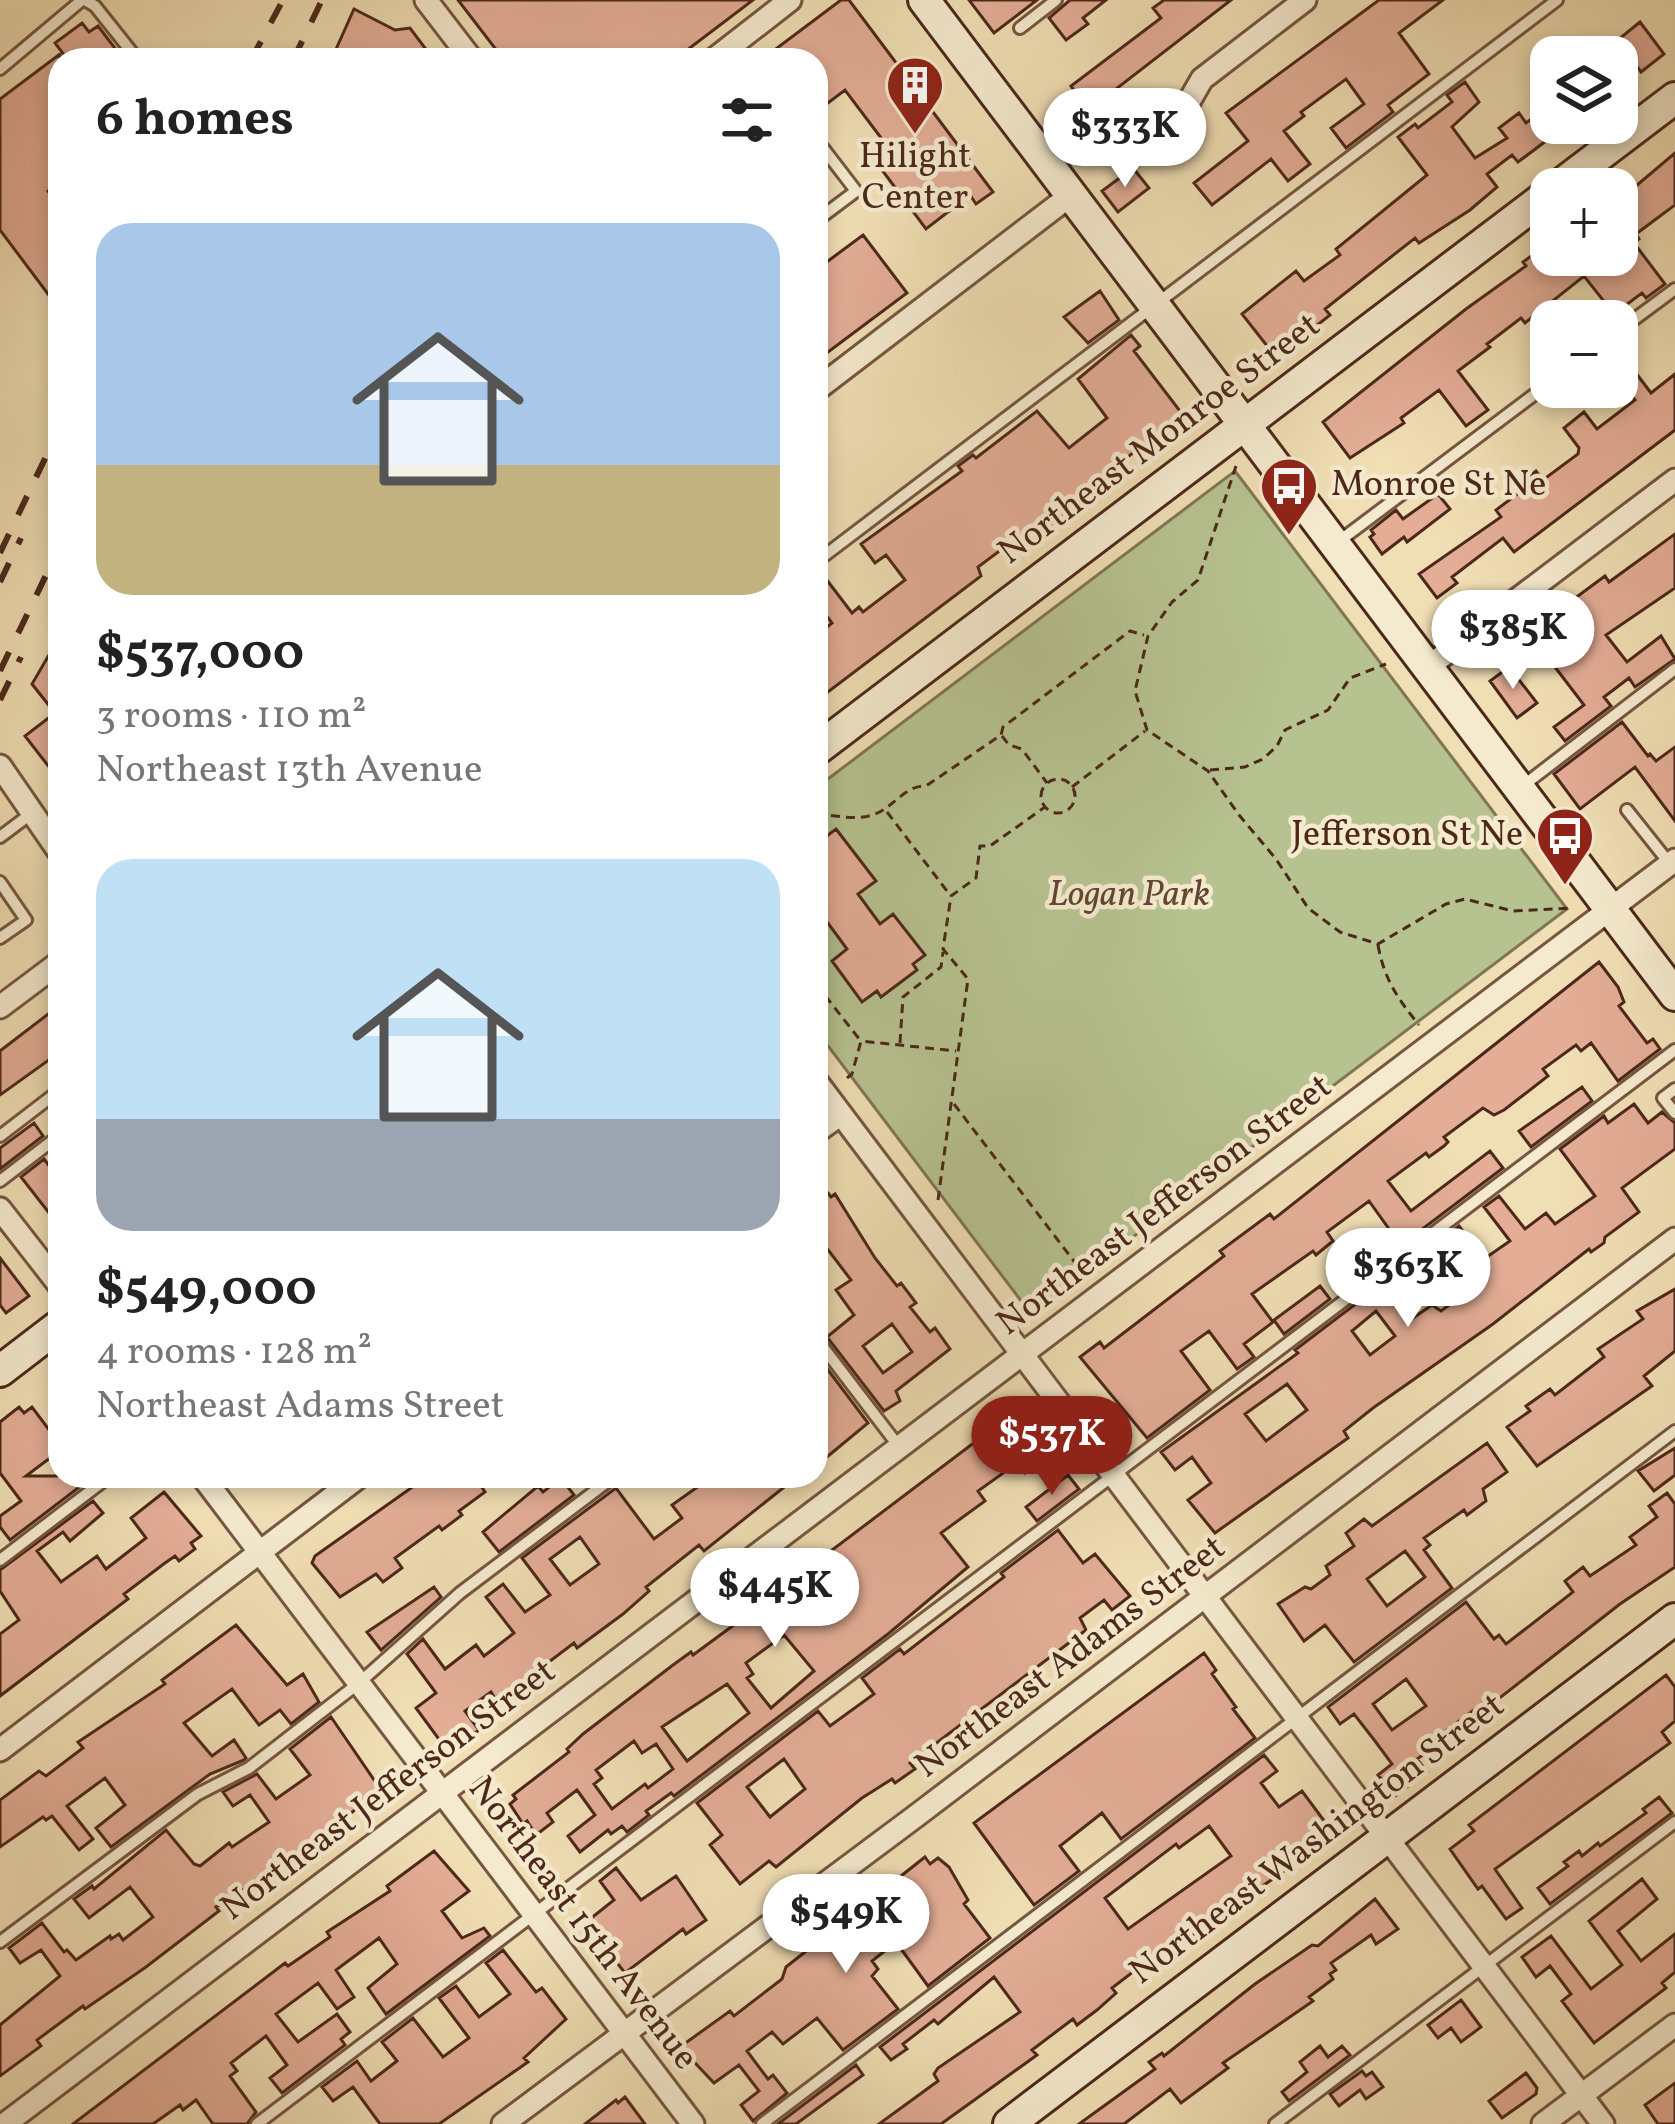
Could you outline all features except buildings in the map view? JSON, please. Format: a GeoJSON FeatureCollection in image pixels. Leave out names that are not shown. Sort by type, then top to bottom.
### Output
{"type":"FeatureCollection","features":[{"type":"Feature","properties":{"kind":"street"},"geometry":{"type":"LineString","coordinates":[[426,0],[463,48]]}},
{"type":"Feature","properties":{"kind":"street"},"geometry":{"type":"LineString","coordinates":[[728,48],[790,0]]}},
{"type":"Feature","properties":{"kind":"street"},"geometry":{"type":"LineString","coordinates":[[924,0],[1675,995]]}},
{"type":"Feature","properties":{"kind":"street"},"geometry":{"type":"LineString","coordinates":[[1183,112],[1202,79],[1305,0]]}},
{"type":"Feature","properties":{"kind":"street","name":"Northeast Monroe Street"},"geometry":{"type":"LineString","coordinates":[[1582,168],[1675,98]]}},
{"type":"Feature","properties":{"kind":"street"},"geometry":{"type":"LineString","coordinates":[[828,381],[1071,195]]}},
{"type":"Feature","properties":{"kind":"street","name":"Northeast Monroe Street"},"geometry":{"type":"LineString","coordinates":[[828,740],[1530,208]]}},
{"type":"Feature","properties":{"kind":"street"},"geometry":{"type":"LineString","coordinates":[[1428,667],[1675,480]]}},
{"type":"Feature","properties":{"kind":"street"},"geometry":{"type":"LineString","coordinates":[[0,766],[48,836]]}},
{"type":"Feature","properties":{"kind":"street","name":"Northeast Jefferson Street"},"geometry":{"type":"LineString","coordinates":[[5,2124],[1672,862]]}},
{"type":"Feature","properties":{"kind":"street"},"geometry":{"type":"LineString","coordinates":[[0,1007],[48,971]]}},
{"type":"Feature","properties":{"kind":"street"},"geometry":{"type":"LineString","coordinates":[[828,1097],[1603,2124]]}},
{"type":"Feature","properties":{"kind":"street"},"geometry":{"type":"LineString","coordinates":[[828,1123],[841,1114]]}},
{"type":"Feature","properties":{"kind":"street"},"geometry":{"type":"LineString","coordinates":[[0,1209],[48,1271]]}},
{"type":"Feature","properties":{"kind":"street","name":"Northeast Adams Street"},"geometry":{"type":"LineString","coordinates":[[503,2124],[1675,1239]]}},
{"type":"Feature","properties":{"kind":"street"},"geometry":{"type":"LineString","coordinates":[[0,1370],[48,1334]]}},
{"type":"Feature","properties":{"kind":"street","name":"Northeast 15th Avenue"},"geometry":{"type":"LineString","coordinates":[[211,1488],[693,2124]]}},
{"type":"Feature","properties":{"kind":"street"},"geometry":{"type":"LineString","coordinates":[[0,1750],[344,1488]]}},
{"type":"Feature","properties":{"kind":"street","name":"Northeast Washington Street"},"geometry":{"type":"LineString","coordinates":[[1009,2124],[1675,1619]]}},
{"type":"Feature","properties":{"kind":"street"},"geometry":{"type":"LineString","coordinates":[[1543,2124],[1675,2025]]}},
{"type":"Feature","properties":{"kind":"lane"},"geometry":{"type":"LineString","coordinates":[[0,69],[83,0],[95,6],[128,48]]}},
{"type":"Feature","properties":{"kind":"lane"},"geometry":{"type":"LineString","coordinates":[[1020,28],[1056,0]]}},
{"type":"Feature","properties":{"kind":"lane"},"geometry":{"type":"LineString","coordinates":[[828,553],[1557,0]]}},
{"type":"Feature","properties":{"kind":"lane"},"geometry":{"type":"LineString","coordinates":[[828,155],[856,191],[828,212]]}},
{"type":"Feature","properties":{"kind":"lane"},"geometry":{"type":"LineString","coordinates":[[1638,316],[1675,289]]}},
{"type":"Feature","properties":{"kind":"lane"},"geometry":{"type":"LineString","coordinates":[[1335,544],[1530,398]]}},
{"type":"Feature","properties":{"kind":"lane"},"geometry":{"type":"LineString","coordinates":[[1519,789],[1675,669]]}},
{"type":"Feature","properties":{"kind":"lane"},"geometry":{"type":"LineString","coordinates":[[1627,810],[1672,862]]}},
{"type":"Feature","properties":{"kind":"lane"},"geometry":{"type":"LineString","coordinates":[[0,837],[32,813]]}},
{"type":"Feature","properties":{"kind":"lane"},"geometry":{"type":"LineString","coordinates":[[0,882],[26,920],[0,938]]}},
{"type":"Feature","properties":{"kind":"lane"},"geometry":{"type":"LineString","coordinates":[[257,2124],[1675,1050]]}},
{"type":"Feature","properties":{"kind":"lane"},"geometry":{"type":"LineString","coordinates":[[1675,1089],[1664,1098],[1675,1113]]}},
{"type":"Feature","properties":{"kind":"lane"},"geometry":{"type":"LineString","coordinates":[[0,1136],[48,1099]]}},
{"type":"Feature","properties":{"kind":"lane"},"geometry":{"type":"LineString","coordinates":[[0,1181],[48,1145]]}},
{"type":"Feature","properties":{"kind":"lane"},"geometry":{"type":"LineString","coordinates":[[828,1354],[900,1448]]}},
{"type":"Feature","properties":{"kind":"lane"},"geometry":{"type":"LineString","coordinates":[[762,2124],[1675,1431]]}},
{"type":"Feature","properties":{"kind":"lane"},"geometry":{"type":"LineString","coordinates":[[0,1560],[94,1488]]}},
{"type":"Feature","properties":{"kind":"lane"},"geometry":{"type":"LineString","coordinates":[[0,1942],[184,1804],[249,1768],[359,1682],[460,1593],[599,1488]]}},
{"type":"Feature","properties":{"kind":"lane"},"geometry":{"type":"LineString","coordinates":[[1275,2124],[1675,1822]]}},
{"type":"Feature","properties":{"kind":"path"},"geometry":{"type":"LineString","coordinates":[[1237,464],[1198,580],[1172,602],[1148,636],[1135,691],[1147,730],[1208,770],[1308,908],[1340,932],[1378,944],[1446,904],[1465,899],[1513,910],[1573,908]]}},
{"type":"Feature","properties":{"kind":"path"},"geometry":{"type":"LineString","coordinates":[[828,816],[856,819],[885,809],[916,785],[926,786],[1001,735],[1003,727],[1130,631],[1148,636]]}},
{"type":"Feature","properties":{"kind":"path"},"geometry":{"type":"LineString","coordinates":[[1208,770],[1263,760],[1285,730],[1328,710],[1350,678],[1385,664]]}},
{"type":"Feature","properties":{"kind":"path"},"geometry":{"type":"LineString","coordinates":[[1072,787],[1147,730]]}},
{"type":"Feature","properties":{"kind":"path"},"geometry":{"type":"LineString","coordinates":[[1001,735],[1009,745],[1022,749],[1047,783]]}},
{"type":"Feature","properties":{"kind":"path"},"geometry":{"type":"LineString","coordinates":[[1058,779],[1072,787],[1070,808],[1054,813],[1045,807],[1041,797],[1047,783],[1058,779]]}},
{"type":"Feature","properties":{"kind":"path"},"geometry":{"type":"LineString","coordinates":[[900,1045],[903,997],[941,967],[951,896],[976,878],[980,846],[990,846],[1045,807]]}},
{"type":"Feature","properties":{"kind":"path"},"geometry":{"type":"LineString","coordinates":[[885,809],[951,896]]}},
{"type":"Feature","properties":{"kind":"path"},"geometry":{"type":"LineString","coordinates":[[1378,944],[1394,994],[1419,1025]]}},
{"type":"Feature","properties":{"kind":"path"},"geometry":{"type":"LineString","coordinates":[[938,1200],[968,979],[943,949]]}},
{"type":"Feature","properties":{"kind":"path"},"geometry":{"type":"LineString","coordinates":[[828,999],[861,1041],[959,1051]]}},
{"type":"Feature","properties":{"kind":"path"},"geometry":{"type":"LineString","coordinates":[[847,1078],[861,1041]]}},
{"type":"Feature","properties":{"kind":"path"},"geometry":{"type":"LineString","coordinates":[[952,1102],[1086,1277]]}},
{"type":"Feature","properties":{"kind":"green space","name":"Logan Park"},"geometry":{"type":"Polygon","coordinates":[[[1235,471],[1567,909],[1031,1314],[828,1046],[828,779],[1235,471]]]}},
{"type":"Feature","properties":{"kind":"railway"},"geometry":{"type":"LineString","coordinates":[[257,48],[283,0]]}},
{"type":"Feature","properties":{"kind":"railway"},"geometry":{"type":"LineString","coordinates":[[299,48],[322,0]]}},
{"type":"Feature","properties":{"kind":"railway"},"geometry":{"type":"LineString","coordinates":[[0,553],[48,452]]}},
{"type":"Feature","properties":{"kind":"railway"},"geometry":{"type":"LineString","coordinates":[[0,582],[21,538]]}},
{"type":"Feature","properties":{"kind":"railway"},"geometry":{"type":"LineString","coordinates":[[0,671],[48,571]]}},
{"type":"Feature","properties":{"kind":"railway"},"geometry":{"type":"LineString","coordinates":[[0,700],[21,657]]}},
{"type":"Feature","properties":{"kind":"place","name":"Hilight Center"},"geometry":{"type":"Point","coordinates":[915,136]}},
{"type":"Feature","properties":{"kind":"place","name":"Monroe St Ne"},"geometry":{"type":"Point","coordinates":[1289,537]}},
{"type":"Feature","properties":{"kind":"place","name":"Jefferson St Ne"},"geometry":{"type":"Point","coordinates":[1565,887]}}]}
